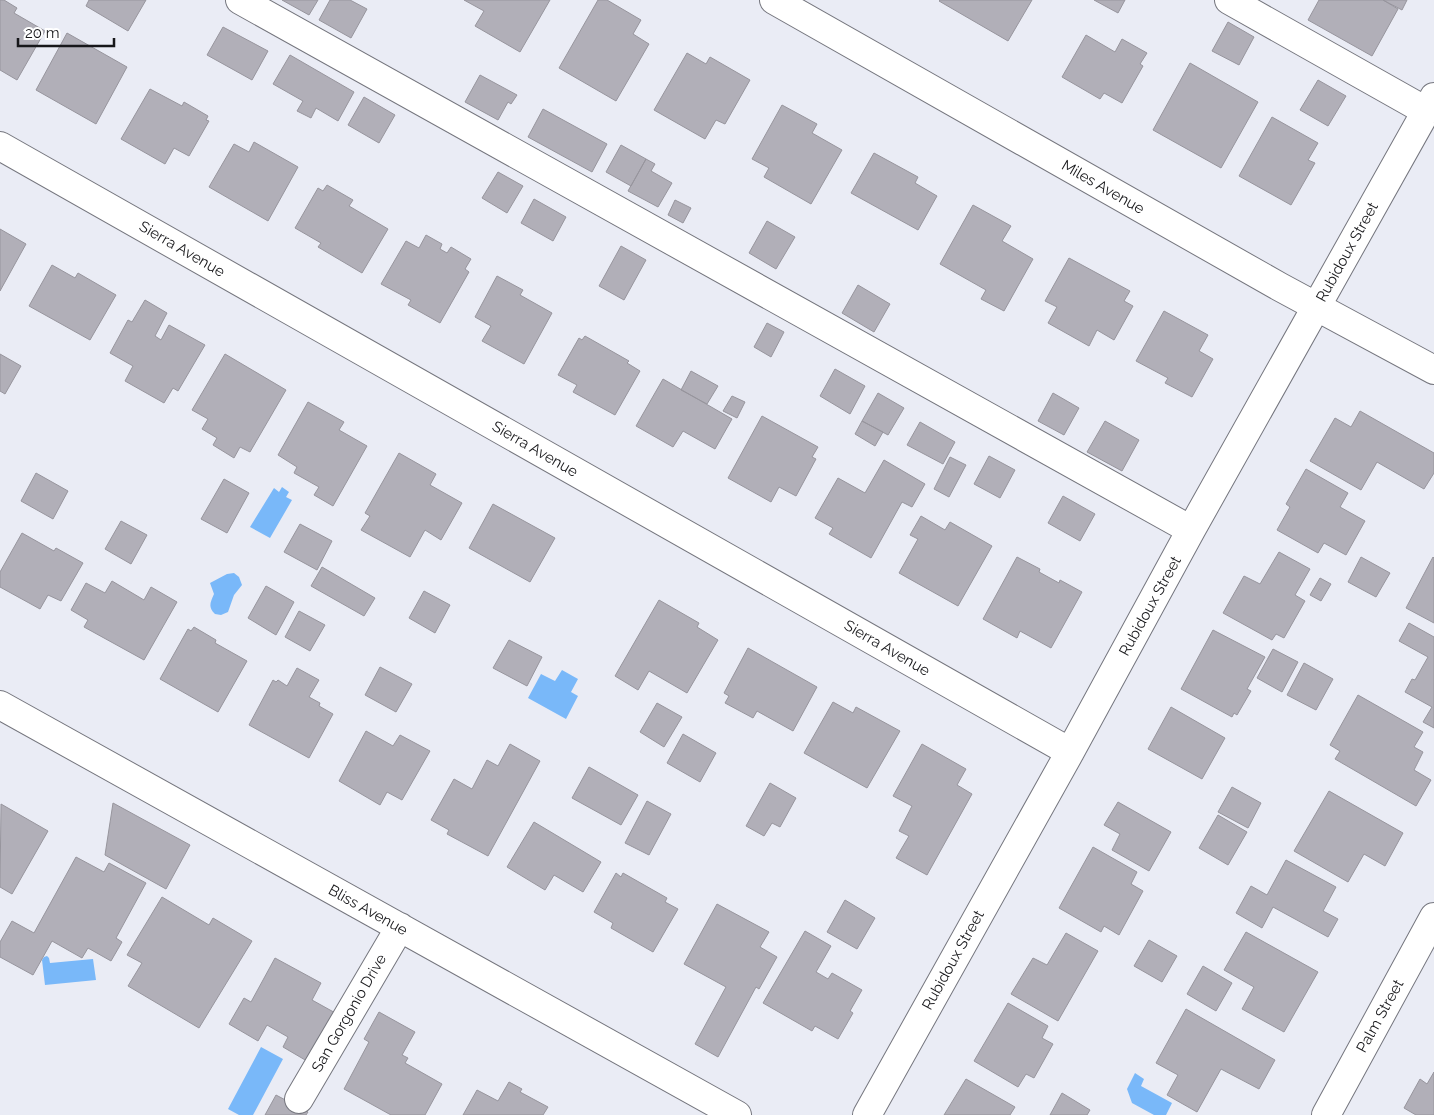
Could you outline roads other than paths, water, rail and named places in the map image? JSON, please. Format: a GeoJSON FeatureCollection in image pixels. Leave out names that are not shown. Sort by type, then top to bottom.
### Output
{"type":"FeatureCollection","features":[{"type":"Feature","properties":{"kind":"street"},"geometry":{"type":"LineString","coordinates":[[240,0],[1191,530]]}},
{"type":"Feature","properties":{"kind":"street","name":"Miles Avenue"},"geometry":{"type":"LineString","coordinates":[[774,0],[1316,307],[1434,370]]}},
{"type":"Feature","properties":{"kind":"street"},"geometry":{"type":"LineString","coordinates":[[1229,0],[1430,104]]}},
{"type":"Feature","properties":{"kind":"street","name":"Rubidoux Street"},"geometry":{"type":"LineString","coordinates":[[867,1115],[1070,752],[1191,530],[1430,104]]}},
{"type":"Feature","properties":{"kind":"street","name":"Sierra Avenue"},"geometry":{"type":"LineString","coordinates":[[0,146],[1070,752]]}},
{"type":"Feature","properties":{"kind":"street","name":"Bliss Avenue"},"geometry":{"type":"LineString","coordinates":[[0,705],[737,1115]]}},
{"type":"Feature","properties":{"kind":"street","name":"Palm Street"},"geometry":{"type":"LineString","coordinates":[[1326,1115],[1434,917]]}},
{"type":"Feature","properties":{"kind":"street","name":"San Gorgonio Drive"},"geometry":{"type":"LineString","coordinates":[[300,1099],[400,928]]}},
{"type":"Feature","properties":{"kind":"water"},"geometry":{"type":"Polygon","coordinates":[[[282,487],[289,492],[286,497],[292,500],[270,538],[250,527],[274,488],[279,492],[282,487]]]}},
{"type":"Feature","properties":{"kind":"water"},"geometry":{"type":"Polygon","coordinates":[[[234,573],[239,577],[242,585],[234,595],[228,612],[221,615],[215,614],[211,607],[214,594],[210,583],[227,574],[234,573]]]}},
{"type":"Feature","properties":{"kind":"water"},"geometry":{"type":"Polygon","coordinates":[[[562,670],[578,679],[571,692],[578,696],[566,719],[528,698],[541,674],[555,681],[562,670]]]}},
{"type":"Feature","properties":{"kind":"water"},"geometry":{"type":"Polygon","coordinates":[[[47,956],[50,963],[93,959],[96,980],[45,985],[42,960],[47,956]]]}},
{"type":"Feature","properties":{"kind":"water"},"geometry":{"type":"Polygon","coordinates":[[[261,1047],[283,1059],[253,1115],[239,1115],[228,1109],[261,1047]]]}},
{"type":"Feature","properties":{"kind":"water"},"geometry":{"type":"Polygon","coordinates":[[[1135,1073],[1144,1079],[1141,1086],[1172,1103],[1166,1115],[1154,1115],[1132,1103],[1127,1089],[1135,1073]]]}}]}
